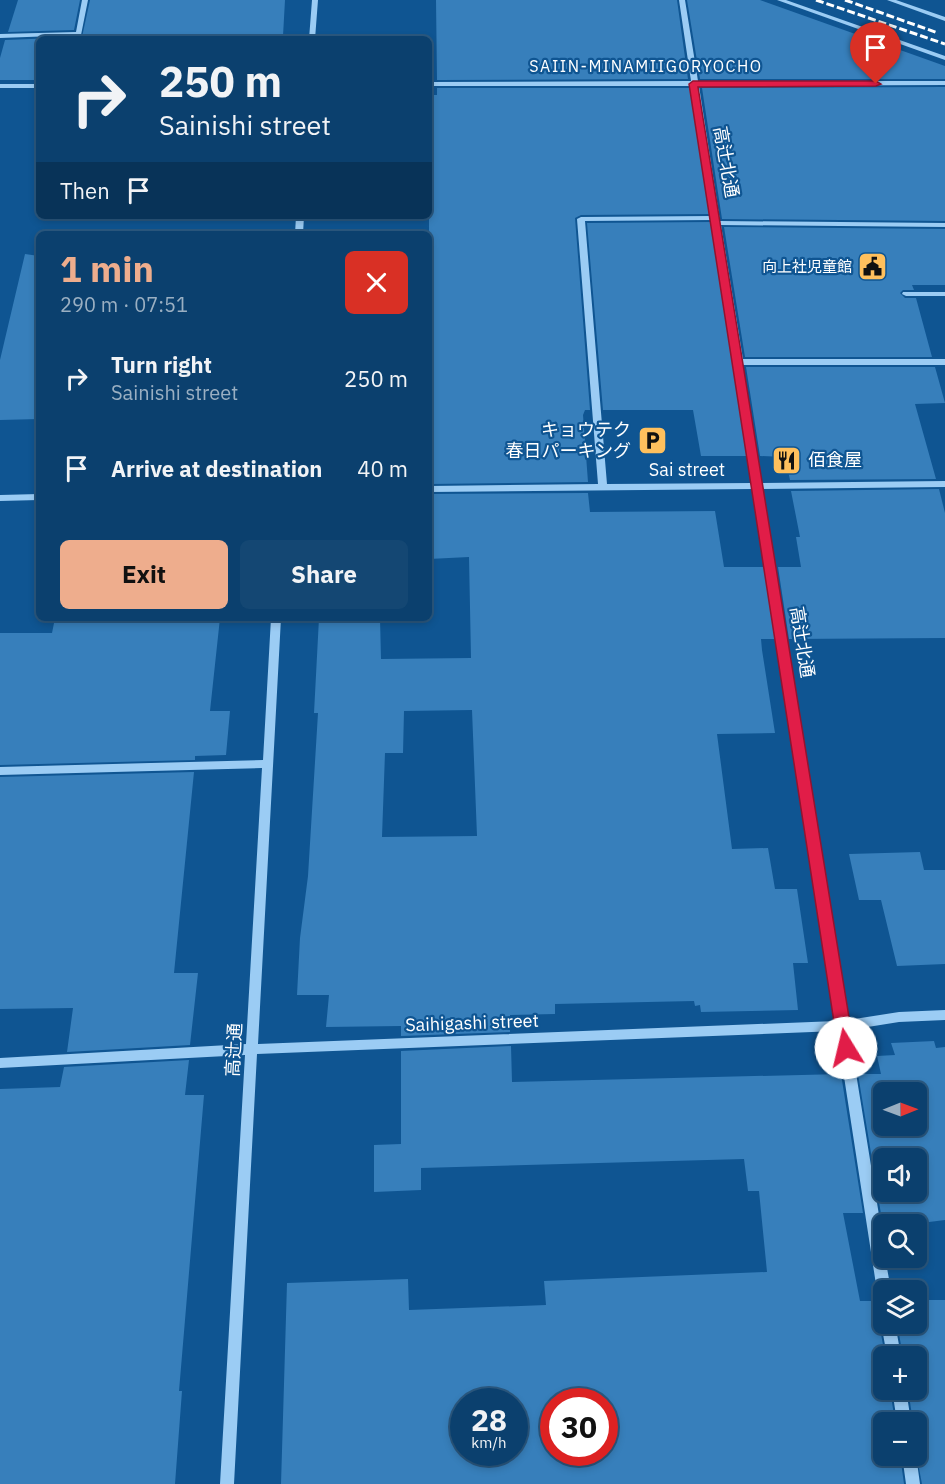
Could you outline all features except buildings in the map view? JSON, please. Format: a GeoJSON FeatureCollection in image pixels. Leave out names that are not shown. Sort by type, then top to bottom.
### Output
{"type":"FeatureCollection","features":[{"type":"Feature","properties":{"kind":"street"},"geometry":{"type":"LineString","coordinates":[[0,36],[79,34],[85,0]]}},
{"type":"Feature","properties":{"kind":"street"},"geometry":{"type":"LineString","coordinates":[[312,36],[315,0]]}},
{"type":"Feature","properties":{"kind":"street","name":"高辻北通"},"geometry":{"type":"LineString","coordinates":[[682,0],[693,84],[882,1280]]}},
{"type":"Feature","properties":{"kind":"street"},"geometry":{"type":"LineString","coordinates":[[780,0],[945,58]]}},
{"type":"Feature","properties":{"kind":"street"},"geometry":{"type":"LineString","coordinates":[[890,0],[945,19]]}},
{"type":"Feature","properties":{"kind":"street"},"geometry":{"type":"LineString","coordinates":[[432,84],[945,83]]}},
{"type":"Feature","properties":{"kind":"street"},"geometry":{"type":"LineString","coordinates":[[0,87],[36,86]]}},
{"type":"Feature","properties":{"kind":"street"},"geometry":{"type":"LineString","coordinates":[[603,486],[581,219],[945,225]]}},
{"type":"Feature","properties":{"kind":"street"},"geometry":{"type":"LineString","coordinates":[[906,294],[945,294]]}},
{"type":"Feature","properties":{"kind":"street"},"geometry":{"type":"LineString","coordinates":[[738,362],[945,362]]}},
{"type":"Feature","properties":{"kind":"street","name":"Sai street"},"geometry":{"type":"LineString","coordinates":[[432,489],[945,484]]}},
{"type":"Feature","properties":{"kind":"street"},"geometry":{"type":"LineString","coordinates":[[0,498],[36,497]]}},
{"type":"Feature","properties":{"kind":"street","name":"高辻通"},"geometry":{"type":"LineString","coordinates":[[227,1484],[276,621]]}},
{"type":"Feature","properties":{"kind":"street"},"geometry":{"type":"LineString","coordinates":[[0,771],[268,764]]}},
{"type":"Feature","properties":{"kind":"street","name":"Saihigashi street"},"geometry":{"type":"LineString","coordinates":[[0,1063],[252,1049],[842,1026],[899,1017],[945,1015]]}},
{"type":"Feature","properties":{"kind":"street"},"geometry":{"type":"LineString","coordinates":[[911,1466],[914,1484]]}},
{"type":"Feature","properties":{"kind":"railway"},"geometry":{"type":"LineString","coordinates":[[816,0],[945,44]]}},
{"type":"Feature","properties":{"kind":"railway"},"geometry":{"type":"LineString","coordinates":[[845,0],[938,33]]}},
{"type":"Feature","properties":{"kind":"place","name":"向上社児童館"},"geometry":{"type":"Point","coordinates":[873,267]}},
{"type":"Feature","properties":{"kind":"place","name":"キョウテク 春日パーキング"},"geometry":{"type":"Point","coordinates":[652,440]}},
{"type":"Feature","properties":{"kind":"place","name":"佰食屋"},"geometry":{"type":"Point","coordinates":[787,460]}},
{"type":"Feature","properties":{"kind":"district","name":"SAIIN-MINAMIIGORYOCHO"},"geometry":{"type":"Point","coordinates":[646,66]}},
{"type":"Feature","properties":{"kind":"route"},"geometry":{"type":"LineString","coordinates":[[846,1048],[693,84],[876,84]]}}]}
